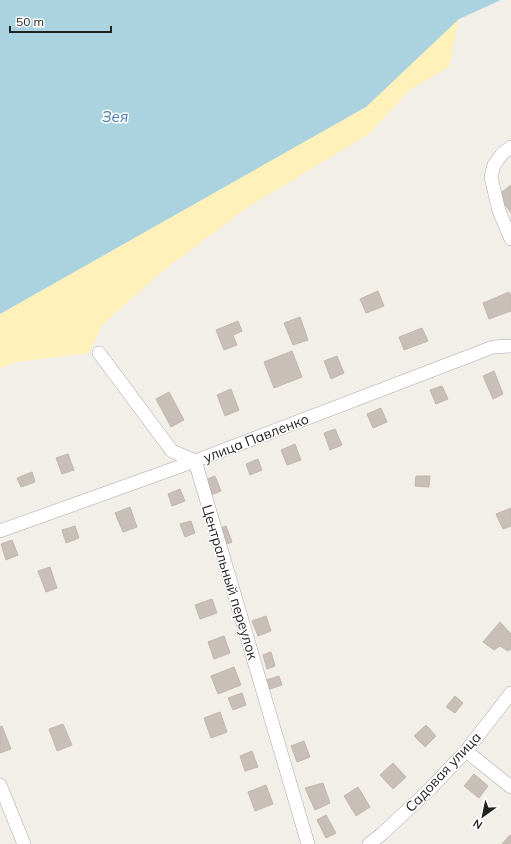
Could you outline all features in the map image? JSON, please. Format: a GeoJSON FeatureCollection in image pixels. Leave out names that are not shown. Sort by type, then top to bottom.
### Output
{"type":"FeatureCollection","features":[{"type":"Feature","properties":{"kind":"street"},"geometry":{"type":"LineString","coordinates":[[511,147],[502,154],[494,165],[491,177],[499,211],[511,239]]}},
{"type":"Feature","properties":{"kind":"street","name":"улица Павленко"},"geometry":{"type":"LineString","coordinates":[[0,531],[194,461],[493,348],[511,346]]}},
{"type":"Feature","properties":{"kind":"street"},"geometry":{"type":"LineString","coordinates":[[99,353],[172,451],[194,461]]}},
{"type":"Feature","properties":{"kind":"street","name":"Центральный переулок"},"geometry":{"type":"LineString","coordinates":[[194,461],[308,844]]}},
{"type":"Feature","properties":{"kind":"street","name":"Садовая улица"},"geometry":{"type":"LineString","coordinates":[[369,844],[429,790],[466,751],[511,693]]}},
{"type":"Feature","properties":{"kind":"street"},"geometry":{"type":"LineString","coordinates":[[466,751],[511,787]]}},
{"type":"Feature","properties":{"kind":"street"},"geometry":{"type":"LineString","coordinates":[[0,785],[24,844]]}},
{"type":"Feature","properties":{"kind":"sand"},"geometry":{"type":"Polygon","coordinates":[[[459,19],[449,67],[411,89],[369,134],[248,207],[164,270],[102,325],[89,353],[16,362],[0,368],[0,314],[366,107],[459,19]]]}},
{"type":"Feature","properties":{"kind":"water","name":"Зея"},"geometry":{"type":"Polygon","coordinates":[[[0,0],[501,0],[459,19],[366,107],[0,314],[0,0]]]}},
{"type":"Feature","properties":{"kind":"building"},"geometry":{"type":"Polygon","coordinates":[[[511,185],[511,213],[498,195],[511,185]]]}},
{"type":"Feature","properties":{"kind":"building"},"geometry":{"type":"Polygon","coordinates":[[[378,291],[384,306],[366,313],[360,299],[378,291]]]}},
{"type":"Feature","properties":{"kind":"building"},"geometry":{"type":"Polygon","coordinates":[[[509,292],[511,296],[511,311],[489,319],[483,303],[509,292]]]}},
{"type":"Feature","properties":{"kind":"building"},"geometry":{"type":"Polygon","coordinates":[[[300,317],[308,340],[293,345],[284,323],[300,317]]]}},
{"type":"Feature","properties":{"kind":"building"},"geometry":{"type":"Polygon","coordinates":[[[238,321],[242,331],[233,335],[237,345],[224,350],[216,330],[238,321]]]}},
{"type":"Feature","properties":{"kind":"building"},"geometry":{"type":"Polygon","coordinates":[[[422,328],[428,341],[404,350],[399,337],[422,328]]]}},
{"type":"Feature","properties":{"kind":"building"},"geometry":{"type":"Polygon","coordinates":[[[292,351],[302,377],[274,388],[264,362],[292,351]]]}},
{"type":"Feature","properties":{"kind":"building"},"geometry":{"type":"Polygon","coordinates":[[[337,356],[344,373],[331,379],[324,361],[337,356]]]}},
{"type":"Feature","properties":{"kind":"building"},"geometry":{"type":"Polygon","coordinates":[[[494,371],[503,394],[493,399],[483,376],[494,371]]]}},
{"type":"Feature","properties":{"kind":"building"},"geometry":{"type":"Polygon","coordinates":[[[442,386],[448,399],[436,404],[430,390],[442,386]]]}},
{"type":"Feature","properties":{"kind":"building"},"geometry":{"type":"Polygon","coordinates":[[[231,389],[239,410],[225,416],[217,395],[231,389]]]}},
{"type":"Feature","properties":{"kind":"building"},"geometry":{"type":"Polygon","coordinates":[[[169,392],[184,420],[171,427],[156,399],[169,392]]]}},
{"type":"Feature","properties":{"kind":"building"},"geometry":{"type":"Polygon","coordinates":[[[381,408],[387,422],[373,428],[367,414],[381,408]]]}},
{"type":"Feature","properties":{"kind":"building"},"geometry":{"type":"Polygon","coordinates":[[[335,429],[342,445],[330,450],[324,433],[335,429]]]}},
{"type":"Feature","properties":{"kind":"building"},"geometry":{"type":"Polygon","coordinates":[[[295,444],[301,460],[287,465],[281,450],[295,444]]]}},
{"type":"Feature","properties":{"kind":"building"},"geometry":{"type":"Polygon","coordinates":[[[68,454],[74,470],[62,474],[56,458],[68,454]]]}},
{"type":"Feature","properties":{"kind":"building"},"geometry":{"type":"Polygon","coordinates":[[[258,459],[262,470],[250,475],[246,464],[258,459]]]}},
{"type":"Feature","properties":{"kind":"building"},"geometry":{"type":"Polygon","coordinates":[[[32,472],[35,482],[21,487],[17,478],[32,472]]]}},
{"type":"Feature","properties":{"kind":"building"},"geometry":{"type":"Polygon","coordinates":[[[215,476],[221,491],[211,495],[205,480],[215,476]]]}},
{"type":"Feature","properties":{"kind":"building"},"geometry":{"type":"Polygon","coordinates":[[[416,476],[430,476],[429,487],[415,486],[416,476]]]}},
{"type":"Feature","properties":{"kind":"building"},"geometry":{"type":"Polygon","coordinates":[[[180,489],[185,501],[172,506],[168,494],[180,489]]]}},
{"type":"Feature","properties":{"kind":"building"},"geometry":{"type":"Polygon","coordinates":[[[130,507],[137,527],[123,532],[115,513],[130,507]]]}},
{"type":"Feature","properties":{"kind":"building"},"geometry":{"type":"Polygon","coordinates":[[[511,508],[511,526],[503,529],[496,514],[511,508]]]}},
{"type":"Feature","properties":{"kind":"building"},"geometry":{"type":"Polygon","coordinates":[[[191,521],[195,533],[185,537],[180,524],[191,521]]]}},
{"type":"Feature","properties":{"kind":"building"},"geometry":{"type":"Polygon","coordinates":[[[75,526],[79,538],[66,543],[62,530],[75,526]]]}},
{"type":"Feature","properties":{"kind":"building"},"geometry":{"type":"Polygon","coordinates":[[[226,526],[232,542],[227,544],[221,528],[226,526]]]}},
{"type":"Feature","properties":{"kind":"building"},"geometry":{"type":"Polygon","coordinates":[[[12,540],[18,555],[6,560],[1,544],[12,540]]]}},
{"type":"Feature","properties":{"kind":"building"},"geometry":{"type":"Polygon","coordinates":[[[50,567],[57,588],[46,592],[38,571],[50,567]]]}},
{"type":"Feature","properties":{"kind":"building"},"geometry":{"type":"Polygon","coordinates":[[[212,599],[217,613],[200,619],[195,605],[212,599]]]}},
{"type":"Feature","properties":{"kind":"building"},"geometry":{"type":"Polygon","coordinates":[[[266,616],[271,631],[258,636],[252,621],[266,616]]]}},
{"type":"Feature","properties":{"kind":"building"},"geometry":{"type":"Polygon","coordinates":[[[500,622],[511,634],[511,649],[508,651],[500,646],[494,650],[483,642],[500,622]]]}},
{"type":"Feature","properties":{"kind":"building"},"geometry":{"type":"Polygon","coordinates":[[[224,636],[230,653],[214,659],[208,642],[224,636]]]}},
{"type":"Feature","properties":{"kind":"building"},"geometry":{"type":"Polygon","coordinates":[[[271,652],[275,666],[267,669],[263,655],[271,652]]]}},
{"type":"Feature","properties":{"kind":"building"},"geometry":{"type":"Polygon","coordinates":[[[234,667],[241,685],[218,694],[211,676],[234,667]]]}},
{"type":"Feature","properties":{"kind":"building"},"geometry":{"type":"Polygon","coordinates":[[[279,676],[282,685],[270,689],[266,680],[279,676]]]}},
{"type":"Feature","properties":{"kind":"building"},"geometry":{"type":"Polygon","coordinates":[[[242,693],[246,705],[233,710],[228,698],[242,693]]]}},
{"type":"Feature","properties":{"kind":"building"},"geometry":{"type":"Polygon","coordinates":[[[455,696],[463,703],[455,713],[446,707],[455,696]]]}},
{"type":"Feature","properties":{"kind":"building"},"geometry":{"type":"Polygon","coordinates":[[[220,712],[227,732],[211,738],[204,718],[220,712]]]}},
{"type":"Feature","properties":{"kind":"building"},"geometry":{"type":"Polygon","coordinates":[[[63,724],[72,745],[57,751],[49,729],[63,724]]]}},
{"type":"Feature","properties":{"kind":"building"},"geometry":{"type":"Polygon","coordinates":[[[426,725],[436,736],[425,747],[414,736],[426,725]]]}},
{"type":"Feature","properties":{"kind":"building"},"geometry":{"type":"Polygon","coordinates":[[[2,726],[11,749],[0,753],[0,727],[2,726]]]}},
{"type":"Feature","properties":{"kind":"building"},"geometry":{"type":"Polygon","coordinates":[[[304,741],[310,757],[297,762],[291,746],[304,741]]]}},
{"type":"Feature","properties":{"kind":"building"},"geometry":{"type":"Polygon","coordinates":[[[252,751],[258,767],[245,771],[240,756],[252,751]]]}},
{"type":"Feature","properties":{"kind":"building"},"geometry":{"type":"Polygon","coordinates":[[[393,763],[406,777],[393,789],[380,775],[393,763]]]}},
{"type":"Feature","properties":{"kind":"building"},"geometry":{"type":"Polygon","coordinates":[[[474,774],[488,786],[479,798],[464,786],[474,774]]]}},
{"type":"Feature","properties":{"kind":"building"},"geometry":{"type":"Polygon","coordinates":[[[323,783],[330,803],[315,810],[305,788],[323,783]]]}},
{"type":"Feature","properties":{"kind":"building"},"geometry":{"type":"Polygon","coordinates":[[[266,785],[273,804],[255,811],[248,792],[266,785]]]}},
{"type":"Feature","properties":{"kind":"building"},"geometry":{"type":"Polygon","coordinates":[[[358,787],[370,807],[356,816],[344,796],[358,787]]]}},
{"type":"Feature","properties":{"kind":"building"},"geometry":{"type":"Polygon","coordinates":[[[326,815],[336,833],[326,838],[317,820],[326,815]]]}},
{"type":"Feature","properties":{"kind":"building"},"geometry":{"type":"Polygon","coordinates":[[[510,835],[511,844],[502,844],[510,835]]]}}]}
